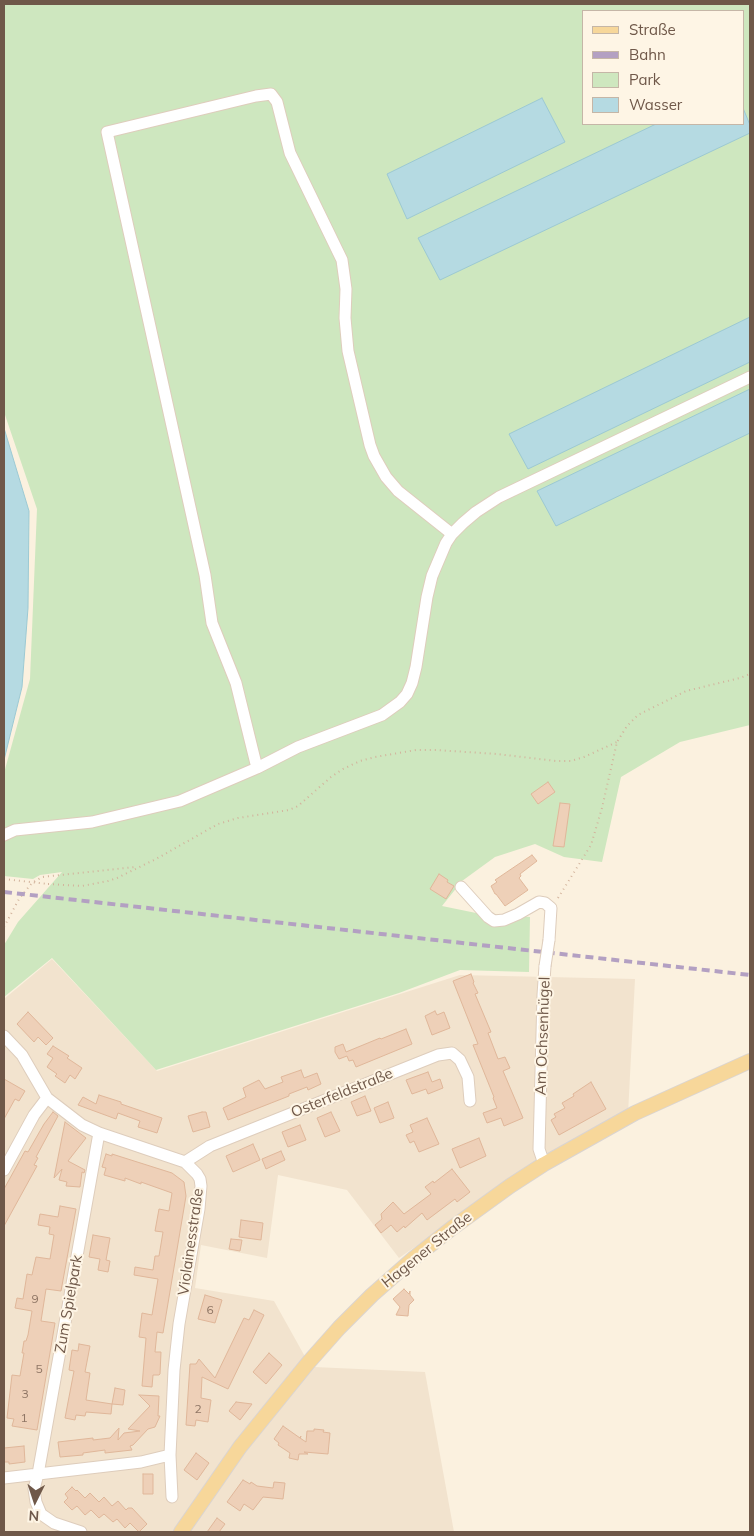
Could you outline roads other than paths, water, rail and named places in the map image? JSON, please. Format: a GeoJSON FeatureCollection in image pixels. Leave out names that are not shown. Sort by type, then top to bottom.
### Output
{"type":"FeatureCollection","features":[{"type":"Feature","properties":{"kind":"main road","name":"Hagener Straße"},"geometry":{"type":"LineString","coordinates":[[181,1532],[240,1446],[308,1363],[365,1302],[414,1258],[452,1228],[544,1164],[635,1113],[750,1061]]}},
{"type":"Feature","properties":{"kind":"street"},"geometry":{"type":"LineString","coordinates":[[257,768],[236,683],[212,623],[205,575],[107,132],[271,94],[277,102],[290,153],[342,260],[346,289],[345,318],[348,351],[374,456],[386,477],[398,491],[452,534]]}},
{"type":"Feature","properties":{"kind":"street"},"geometry":{"type":"LineString","coordinates":[[4,835],[15,830],[92,822],[180,801],[298,748],[382,715],[400,702],[407,694],[414,675],[432,576],[452,534],[476,512],[498,497],[750,377]]}},
{"type":"Feature","properties":{"kind":"street","name":"Am Ochsenhügel"},"geometry":{"type":"LineString","coordinates":[[461,887],[488,917],[494,921],[504,920],[518,914],[538,902],[545,903],[551,908],[543,995],[539,1149],[544,1164]]}},
{"type":"Feature","properties":{"kind":"street"},"geometry":{"type":"LineString","coordinates":[[4,1036],[22,1054],[47,1098],[82,1125],[98,1134],[185,1162]]}},
{"type":"Feature","properties":{"kind":"street","name":"Osterfeldstraße"},"geometry":{"type":"LineString","coordinates":[[185,1162],[210,1146],[438,1055],[452,1053],[460,1060],[468,1076],[470,1101]]}},
{"type":"Feature","properties":{"kind":"street"},"geometry":{"type":"LineString","coordinates":[[4,1170],[34,1115],[47,1098]]}},
{"type":"Feature","properties":{"kind":"street","name":"Zum Spielpark"},"geometry":{"type":"LineString","coordinates":[[80,1532],[54,1524],[41,1514],[36,1502],[34,1489],[98,1134]]}},
{"type":"Feature","properties":{"kind":"street","name":"Violainesstraße"},"geometry":{"type":"LineString","coordinates":[[172,1497],[170,1456],[174,1370],[179,1324],[199,1209],[201,1186],[197,1174],[185,1162]]}},
{"type":"Feature","properties":{"kind":"street"},"geometry":{"type":"LineString","coordinates":[[4,1478],[141,1462],[170,1456]]}},
{"type":"Feature","properties":{"kind":"water"},"geometry":{"type":"Polygon","coordinates":[[[542,98],[565,142],[407,219],[387,174],[542,98]]]}},
{"type":"Feature","properties":{"kind":"water"},"geometry":{"type":"Polygon","coordinates":[[[744,110],[750,125],[750,133],[440,280],[418,238],[654,125],[744,125],[744,110]]]}},
{"type":"Feature","properties":{"kind":"water"},"geometry":{"type":"Polygon","coordinates":[[[750,317],[750,362],[528,469],[509,434],[750,317]]]}},
{"type":"Feature","properties":{"kind":"water"},"geometry":{"type":"Polygon","coordinates":[[[750,389],[750,433],[556,526],[537,491],[750,389]]]}},
{"type":"Feature","properties":{"kind":"water"},"geometry":{"type":"Polygon","coordinates":[[[4,428],[29,511],[28,608],[22,687],[4,760],[4,428]]]}},
{"type":"Feature","properties":{"kind":"railway"},"geometry":{"type":"LineString","coordinates":[[4,892],[750,975]]}}]}
